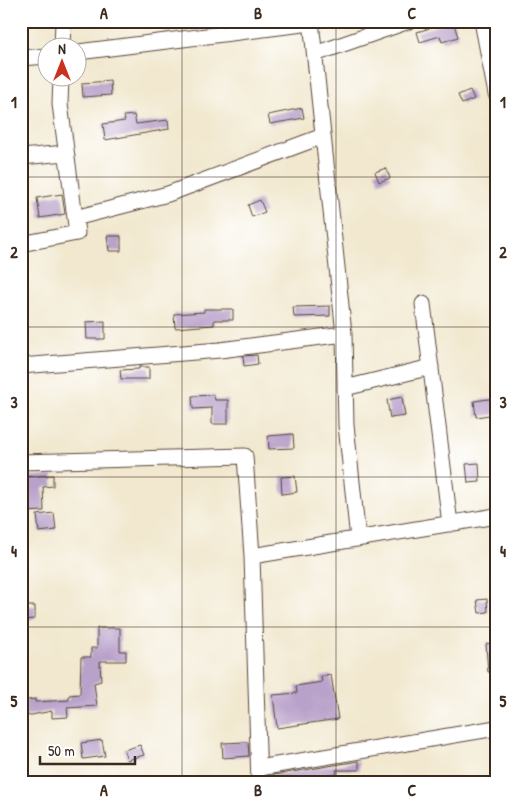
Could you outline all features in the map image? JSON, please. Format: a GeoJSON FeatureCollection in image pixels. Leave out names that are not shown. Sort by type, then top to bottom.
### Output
{"type":"FeatureCollection","features":[{"type":"Feature","properties":{"kind":"street"},"geometry":{"type":"LineString","coordinates":[[62,38],[63,21]]}},
{"type":"Feature","properties":{"kind":"street"},"geometry":{"type":"LineString","coordinates":[[315,54],[409,21]]}},
{"type":"Feature","properties":{"kind":"street"},"geometry":{"type":"LineString","coordinates":[[482,21],[496,94]]}},
{"type":"Feature","properties":{"kind":"street"},"geometry":{"type":"LineString","coordinates":[[88,51],[311,22],[344,334],[346,425],[358,539]]}},
{"type":"Feature","properties":{"kind":"street"},"geometry":{"type":"LineString","coordinates":[[21,58],[38,57]]}},
{"type":"Feature","properties":{"kind":"street"},"geometry":{"type":"LineString","coordinates":[[21,244],[77,233],[60,104],[61,88]]}},
{"type":"Feature","properties":{"kind":"street"},"geometry":{"type":"LineString","coordinates":[[75,218],[168,194],[323,136]]}},
{"type":"Feature","properties":{"kind":"street"},"geometry":{"type":"LineString","coordinates":[[21,157],[66,153]]}},
{"type":"Feature","properties":{"kind":"street"},"geometry":{"type":"LineString","coordinates":[[423,304],[450,524]]}},
{"type":"Feature","properties":{"kind":"street"},"geometry":{"type":"LineString","coordinates":[[21,366],[220,350],[344,334]]}},
{"type":"Feature","properties":{"kind":"street"},"geometry":{"type":"LineString","coordinates":[[345,388],[431,367]]}},
{"type":"Feature","properties":{"kind":"street"},"geometry":{"type":"LineString","coordinates":[[21,462],[245,456],[252,556],[259,775],[496,728]]}},
{"type":"Feature","properties":{"kind":"street"},"geometry":{"type":"LineString","coordinates":[[252,556],[496,516]]}},
{"type":"Feature","properties":{"kind":"building"},"geometry":{"type":"Polygon","coordinates":[[[453,21],[458,37],[442,42],[440,36],[420,42],[417,32],[453,21]]]}},
{"type":"Feature","properties":{"kind":"building"},"geometry":{"type":"Polygon","coordinates":[[[110,81],[111,95],[83,97],[82,88],[88,88],[88,83],[110,81]]]}},
{"type":"Feature","properties":{"kind":"building"},"geometry":{"type":"Polygon","coordinates":[[[470,90],[474,99],[462,104],[458,95],[470,90]]]}},
{"type":"Feature","properties":{"kind":"building"},"geometry":{"type":"Polygon","coordinates":[[[302,108],[304,118],[270,124],[268,115],[302,108]]]}},
{"type":"Feature","properties":{"kind":"building"},"geometry":{"type":"Polygon","coordinates":[[[134,115],[136,124],[168,120],[169,129],[105,140],[103,124],[125,121],[124,116],[134,115]]]}},
{"type":"Feature","properties":{"kind":"building"},"geometry":{"type":"Polygon","coordinates":[[[386,168],[390,178],[379,182],[375,172],[386,168]]]}},
{"type":"Feature","properties":{"kind":"building"},"geometry":{"type":"Polygon","coordinates":[[[62,194],[65,214],[40,218],[37,198],[62,194]]]}},
{"type":"Feature","properties":{"kind":"building"},"geometry":{"type":"Polygon","coordinates":[[[260,200],[265,212],[252,217],[248,205],[260,200]]]}},
{"type":"Feature","properties":{"kind":"building"},"geometry":{"type":"Polygon","coordinates":[[[107,236],[121,236],[121,251],[109,251],[107,236]]]}},
{"type":"Feature","properties":{"kind":"building"},"geometry":{"type":"Polygon","coordinates":[[[330,306],[330,316],[294,317],[293,307],[330,306]]]}},
{"type":"Feature","properties":{"kind":"building"},"geometry":{"type":"Polygon","coordinates":[[[204,309],[233,309],[233,320],[214,320],[214,325],[175,328],[174,314],[204,312],[204,309]]]}},
{"type":"Feature","properties":{"kind":"building"},"geometry":{"type":"Polygon","coordinates":[[[105,321],[105,339],[87,339],[86,322],[105,321]]]}},
{"type":"Feature","properties":{"kind":"building"},"geometry":{"type":"Polygon","coordinates":[[[257,355],[258,364],[244,366],[243,356],[257,355]]]}},
{"type":"Feature","properties":{"kind":"building"},"geometry":{"type":"Polygon","coordinates":[[[139,367],[149,367],[149,379],[121,379],[120,370],[139,369],[139,367]]]}},
{"type":"Feature","properties":{"kind":"building"},"geometry":{"type":"Polygon","coordinates":[[[214,395],[215,400],[228,400],[228,424],[212,424],[212,408],[193,409],[192,396],[214,395]]]}},
{"type":"Feature","properties":{"kind":"building"},"geometry":{"type":"Polygon","coordinates":[[[402,397],[405,416],[390,418],[387,400],[402,397]]]}},
{"type":"Feature","properties":{"kind":"building"},"geometry":{"type":"Polygon","coordinates":[[[496,398],[496,414],[476,417],[474,401],[496,398]]]}},
{"type":"Feature","properties":{"kind":"building"},"geometry":{"type":"Polygon","coordinates":[[[293,434],[294,448],[269,449],[268,436],[293,434]]]}},
{"type":"Feature","properties":{"kind":"building"},"geometry":{"type":"Polygon","coordinates":[[[479,463],[480,482],[468,483],[466,464],[479,463]]]}},
{"type":"Feature","properties":{"kind":"building"},"geometry":{"type":"Polygon","coordinates":[[[53,475],[53,486],[43,487],[44,511],[22,512],[21,477],[53,475]]]}},
{"type":"Feature","properties":{"kind":"building"},"geometry":{"type":"Polygon","coordinates":[[[295,476],[297,492],[282,494],[281,477],[295,476]]]}},
{"type":"Feature","properties":{"kind":"building"},"geometry":{"type":"Polygon","coordinates":[[[54,513],[56,530],[39,532],[37,515],[54,513]]]}},
{"type":"Feature","properties":{"kind":"building"},"geometry":{"type":"Polygon","coordinates":[[[487,599],[488,612],[479,613],[477,600],[487,599]]]}},
{"type":"Feature","properties":{"kind":"building"},"geometry":{"type":"Polygon","coordinates":[[[21,606],[35,606],[35,619],[21,620],[21,606]]]}},
{"type":"Feature","properties":{"kind":"building"},"geometry":{"type":"Polygon","coordinates":[[[97,628],[120,628],[120,651],[126,651],[126,661],[100,661],[101,681],[94,683],[97,706],[67,708],[68,717],[52,718],[52,711],[21,717],[21,701],[35,699],[35,702],[69,700],[69,695],[80,694],[81,657],[91,657],[91,648],[97,648],[97,628]]]}},
{"type":"Feature","properties":{"kind":"building"},"geometry":{"type":"Polygon","coordinates":[[[496,642],[496,672],[488,672],[486,644],[496,642]]]}},
{"type":"Feature","properties":{"kind":"building"},"geometry":{"type":"Polygon","coordinates":[[[331,675],[338,719],[277,728],[273,695],[297,693],[296,686],[322,682],[321,677],[331,675]]]}},
{"type":"Feature","properties":{"kind":"building"},"geometry":{"type":"Polygon","coordinates":[[[102,740],[105,756],[83,759],[81,743],[102,740]]]}},
{"type":"Feature","properties":{"kind":"building"},"geometry":{"type":"Polygon","coordinates":[[[248,742],[249,756],[223,758],[222,743],[248,742]]]}},
{"type":"Feature","properties":{"kind":"building"},"geometry":{"type":"Polygon","coordinates":[[[140,745],[144,755],[127,760],[124,750],[140,745]]]}},
{"type":"Feature","properties":{"kind":"building"},"geometry":{"type":"Polygon","coordinates":[[[359,761],[359,770],[336,770],[337,774],[293,783],[268,783],[268,776],[359,761]]]}}]}
